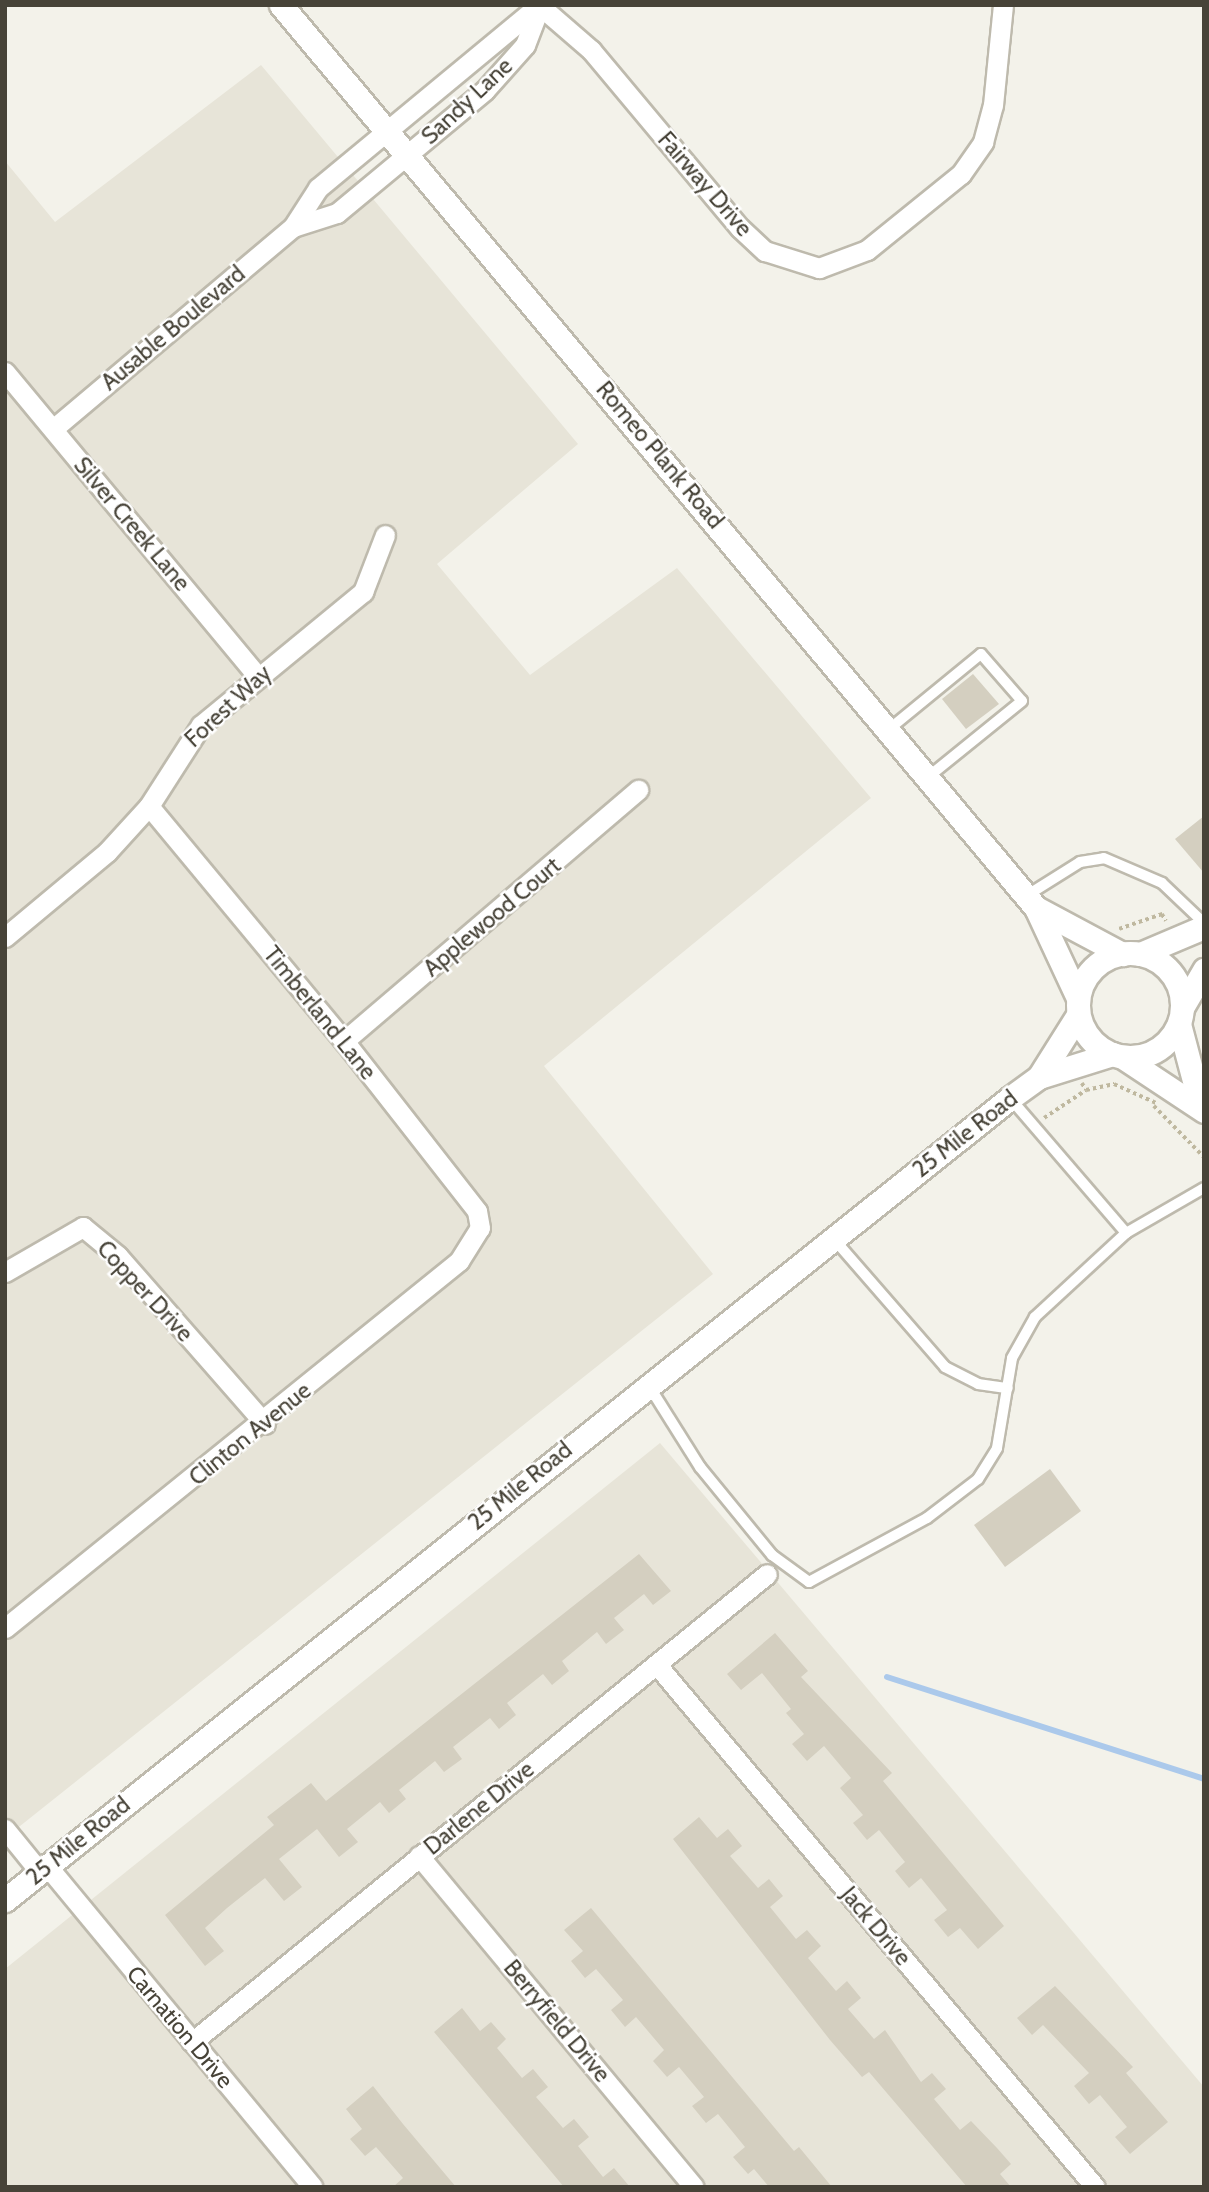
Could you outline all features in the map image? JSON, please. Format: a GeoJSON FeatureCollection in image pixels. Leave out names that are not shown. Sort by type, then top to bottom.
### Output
{"type":"FeatureCollection","features":[{"type":"Feature","properties":{"kind":"street","name":"Romeo Plank Road"},"geometry":{"type":"LineString","coordinates":[[281,5],[1031,902],[1078,1007]]}},
{"type":"Feature","properties":{"kind":"street","name":"Sandy Lane"},"geometry":{"type":"LineString","coordinates":[[387,131],[539,5]]}},
{"type":"Feature","properties":{"kind":"street","name":"Sandy Lane"},"geometry":{"type":"LineString","coordinates":[[408,156],[505,69],[525,45],[539,5]]}},
{"type":"Feature","properties":{"kind":"street","name":"Fairway Drive"},"geometry":{"type":"LineString","coordinates":[[539,5],[591,50],[740,228],[765,250],[818,268],[867,250],[961,174],[983,142],[993,105],[1003,5]]}},
{"type":"Feature","properties":{"kind":"street","name":"Ausable Boulevard"},"geometry":{"type":"LineString","coordinates":[[53,429],[293,227],[317,188],[387,131]]}},
{"type":"Feature","properties":{"kind":"street","name":"Ausable Boulevard"},"geometry":{"type":"LineString","coordinates":[[293,227],[337,213],[408,156]]}},
{"type":"Feature","properties":{"kind":"street","name":"Silver Creek Lane"},"geometry":{"type":"LineString","coordinates":[[5,372],[257,676]]}},
{"type":"Feature","properties":{"kind":"street","name":"Forest Way"},"geometry":{"type":"LineString","coordinates":[[5,937],[107,852],[149,806],[201,725],[257,676],[363,592],[385,534]]}},
{"type":"Feature","properties":{"kind":"street","name":"Applewood Court"},"geometry":{"type":"LineString","coordinates":[[344,1041],[638,790]]}},
{"type":"Feature","properties":{"kind":"street","name":"Timberland Lane"},"geometry":{"type":"LineString","coordinates":[[149,806],[344,1041],[477,1211],[480,1228]]}},
{"type":"Feature","properties":{"kind":"street","name":"Romeo Plank Road"},"geometry":{"type":"LineString","coordinates":[[1031,902],[1131,954]]}},
{"type":"Feature","properties":{"kind":"street"},"geometry":{"type":"LineString","coordinates":[[1202,1109],[1119,1056],[1094,1044],[1078,1007],[1093,969],[1204,925]]}},
{"type":"Feature","properties":{"kind":"street"},"geometry":{"type":"LineString","coordinates":[[1131,954],[1171,972],[1202,1109]]}},
{"type":"Feature","properties":{"kind":"street"},"geometry":{"type":"LineString","coordinates":[[1119,1056],[1156,1051],[1181,1015],[1204,970]]}},
{"type":"Feature","properties":{"kind":"street","name":"25 Mile Road"},"geometry":{"type":"LineString","coordinates":[[1039,1077],[1078,1007]]}},
{"type":"Feature","properties":{"kind":"street","name":"25 Mile Road"},"geometry":{"type":"LineString","coordinates":[[8,1893],[44,1869],[1010,1098],[1039,1077],[1119,1056]]}},
{"type":"Feature","properties":{"kind":"street","name":"Copper Drive"},"geometry":{"type":"LineString","coordinates":[[5,1272],[83,1227],[118,1256],[265,1424]]}},
{"type":"Feature","properties":{"kind":"street","name":"Clinton Avenue"},"geometry":{"type":"LineString","coordinates":[[5,1628],[265,1424],[459,1261],[480,1228]]}},
{"type":"Feature","properties":{"kind":"street","name":"Darlene Drive"},"geometry":{"type":"LineString","coordinates":[[192,2042],[767,1574]]}},
{"type":"Feature","properties":{"kind":"street","name":"Jack Drive"},"geometry":{"type":"LineString","coordinates":[[657,1665],[1095,2187]]}},
{"type":"Feature","properties":{"kind":"street","name":"Carnation Drive"},"geometry":{"type":"LineString","coordinates":[[5,1829],[44,1869],[313,2187]]}},
{"type":"Feature","properties":{"kind":"street","name":"Berryfield Drive"},"geometry":{"type":"LineString","coordinates":[[419,1856],[694,2187]]}},
{"type":"Feature","properties":{"kind":"lane"},"geometry":{"type":"LineString","coordinates":[[888,730],[981,654],[1021,701],[927,778]]}},
{"type":"Feature","properties":{"kind":"lane"},"geometry":{"type":"LineString","coordinates":[[1031,902],[1080,862],[1104,859],[1162,883],[1204,925]]}},
{"type":"Feature","properties":{"kind":"lane"},"geometry":{"type":"LineString","coordinates":[[1010,1098],[1126,1233]]}},
{"type":"Feature","properties":{"kind":"lane"},"geometry":{"type":"LineString","coordinates":[[648,1385],[700,1467],[756,1535],[809,1582],[927,1518],[978,1479],[997,1448],[1012,1358],[1035,1317],[1126,1233],[1204,1188]]}},
{"type":"Feature","properties":{"kind":"lane"},"geometry":{"type":"LineString","coordinates":[[833,1238],[945,1367],[978,1384],[1008,1388]]}},
{"type":"Feature","properties":{"kind":"path"},"geometry":{"type":"LineString","coordinates":[[1107,926],[1118,929],[1163,914],[1166,921]]}},
{"type":"Feature","properties":{"kind":"path"},"geometry":{"type":"LineString","coordinates":[[1081,1082],[1086,1090]]}},
{"type":"Feature","properties":{"kind":"path"},"geometry":{"type":"LineString","coordinates":[[1033,1125],[1086,1090],[1114,1084],[1154,1106],[1204,1157]]}},
{"type":"Feature","properties":{"kind":"path"},"geometry":{"type":"LineString","coordinates":[[1154,1106],[1159,1098]]}},
{"type":"Feature","properties":{"kind":"shaded area"},"geometry":{"type":"Polygon","coordinates":[[[261,65],[578,444],[437,564],[530,675],[677,568],[871,798],[544,1066],[713,1274],[5,1838],[5,161],[55,222],[261,65]]]}},
{"type":"Feature","properties":{"kind":"shaded area"},"geometry":{"type":"Polygon","coordinates":[[[660,1443],[1204,2087],[1204,2187],[5,2187],[5,1969],[660,1443]]]}},
{"type":"Feature","properties":{"kind":"building"},"geometry":{"type":"Polygon","coordinates":[[[973,674],[999,704],[966,729],[942,699],[973,674]]]}},
{"type":"Feature","properties":{"kind":"building"},"geometry":{"type":"Polygon","coordinates":[[[1204,816],[1204,873],[1175,839],[1204,816]]]}},
{"type":"Feature","properties":{"kind":"building"},"geometry":{"type":"Polygon","coordinates":[[[1050,1469],[1081,1511],[1005,1567],[974,1525],[1050,1469]]]}},
{"type":"Feature","properties":{"kind":"building"},"geometry":{"type":"Polygon","coordinates":[[[639,1554],[671,1591],[653,1605],[644,1594],[614,1618],[624,1630],[606,1644],[597,1632],[562,1661],[569,1671],[552,1685],[543,1674],[507,1703],[516,1715],[499,1729],[490,1718],[453,1747],[462,1759],[444,1772],[435,1761],[399,1790],[406,1799],[389,1813],[380,1802],[347,1829],[358,1842],[339,1857],[317,1829],[279,1859],[302,1887],[284,1901],[265,1878],[227,1908],[205,1928],[224,1951],[205,1966],[165,1915],[274,1825],[267,1817],[311,1783],[326,1801],[639,1554]]]}},
{"type":"Feature","properties":{"kind":"building"},"geometry":{"type":"Polygon","coordinates":[[[775,1633],[808,1671],[801,1677],[892,1773],[883,1781],[1004,1926],[978,1949],[960,1928],[948,1937],[934,1920],[947,1910],[921,1878],[909,1888],[895,1871],[905,1862],[879,1830],[867,1840],[853,1823],[863,1815],[840,1788],[851,1778],[824,1746],[807,1761],[792,1744],[804,1734],[786,1713],[791,1709],[762,1673],[741,1690],[727,1674],[775,1633]]]}},
{"type":"Feature","properties":{"kind":"building"},"geometry":{"type":"Polygon","coordinates":[[[699,1817],[717,1838],[728,1829],[742,1846],[730,1856],[758,1888],[769,1879],[783,1896],[770,1907],[796,1939],[807,1930],[821,1946],[808,1958],[836,1991],[847,1981],[861,1998],[848,2009],[874,2039],[885,2030],[921,2082],[932,2073],[946,2089],[934,2099],[960,2130],[971,2121],[1011,2164],[1000,2174],[1011,2187],[967,2187],[869,2072],[862,2077],[830,2040],[673,1839],[699,1817]]]}},
{"type":"Feature","properties":{"kind":"building"},"geometry":{"type":"Polygon","coordinates":[[[591,1908],[794,2151],[799,2147],[832,2187],[769,2187],[754,2169],[748,2174],[733,2157],[745,2147],[718,2114],[706,2123],[692,2106],[704,2097],[679,2067],[667,2077],[653,2061],[664,2050],[636,2017],[625,2027],[611,2010],[623,2000],[596,1969],[585,1978],[571,1961],[583,1951],[564,1930],[591,1908]]]}},
{"type":"Feature","properties":{"kind":"building"},"geometry":{"type":"Polygon","coordinates":[[[1055,1986],[1133,2067],[1126,2073],[1168,2122],[1130,2154],[1115,2137],[1127,2127],[1100,2095],[1089,2104],[1074,2086],[1089,2073],[1043,2025],[1032,2035],[1017,2018],[1055,1986]]]}},
{"type":"Feature","properties":{"kind":"building"},"geometry":{"type":"Polygon","coordinates":[[[462,2008],[480,2031],[491,2022],[506,2039],[497,2048],[522,2078],[533,2069],[548,2087],[536,2097],[563,2128],[574,2119],[589,2137],[578,2146],[603,2177],[614,2168],[630,2187],[564,2187],[434,2032],[462,2008]]]}},
{"type":"Feature","properties":{"kind":"building"},"geometry":{"type":"Polygon","coordinates":[[[373,2086],[456,2187],[393,2187],[403,2178],[376,2147],[365,2156],[350,2139],[362,2129],[346,2109],[373,2086]]]}},
{"type":"Feature","properties":{"kind":"waterway"},"geometry":{"type":"LineString","coordinates":[[887,1677],[1204,1779]]}}]}
